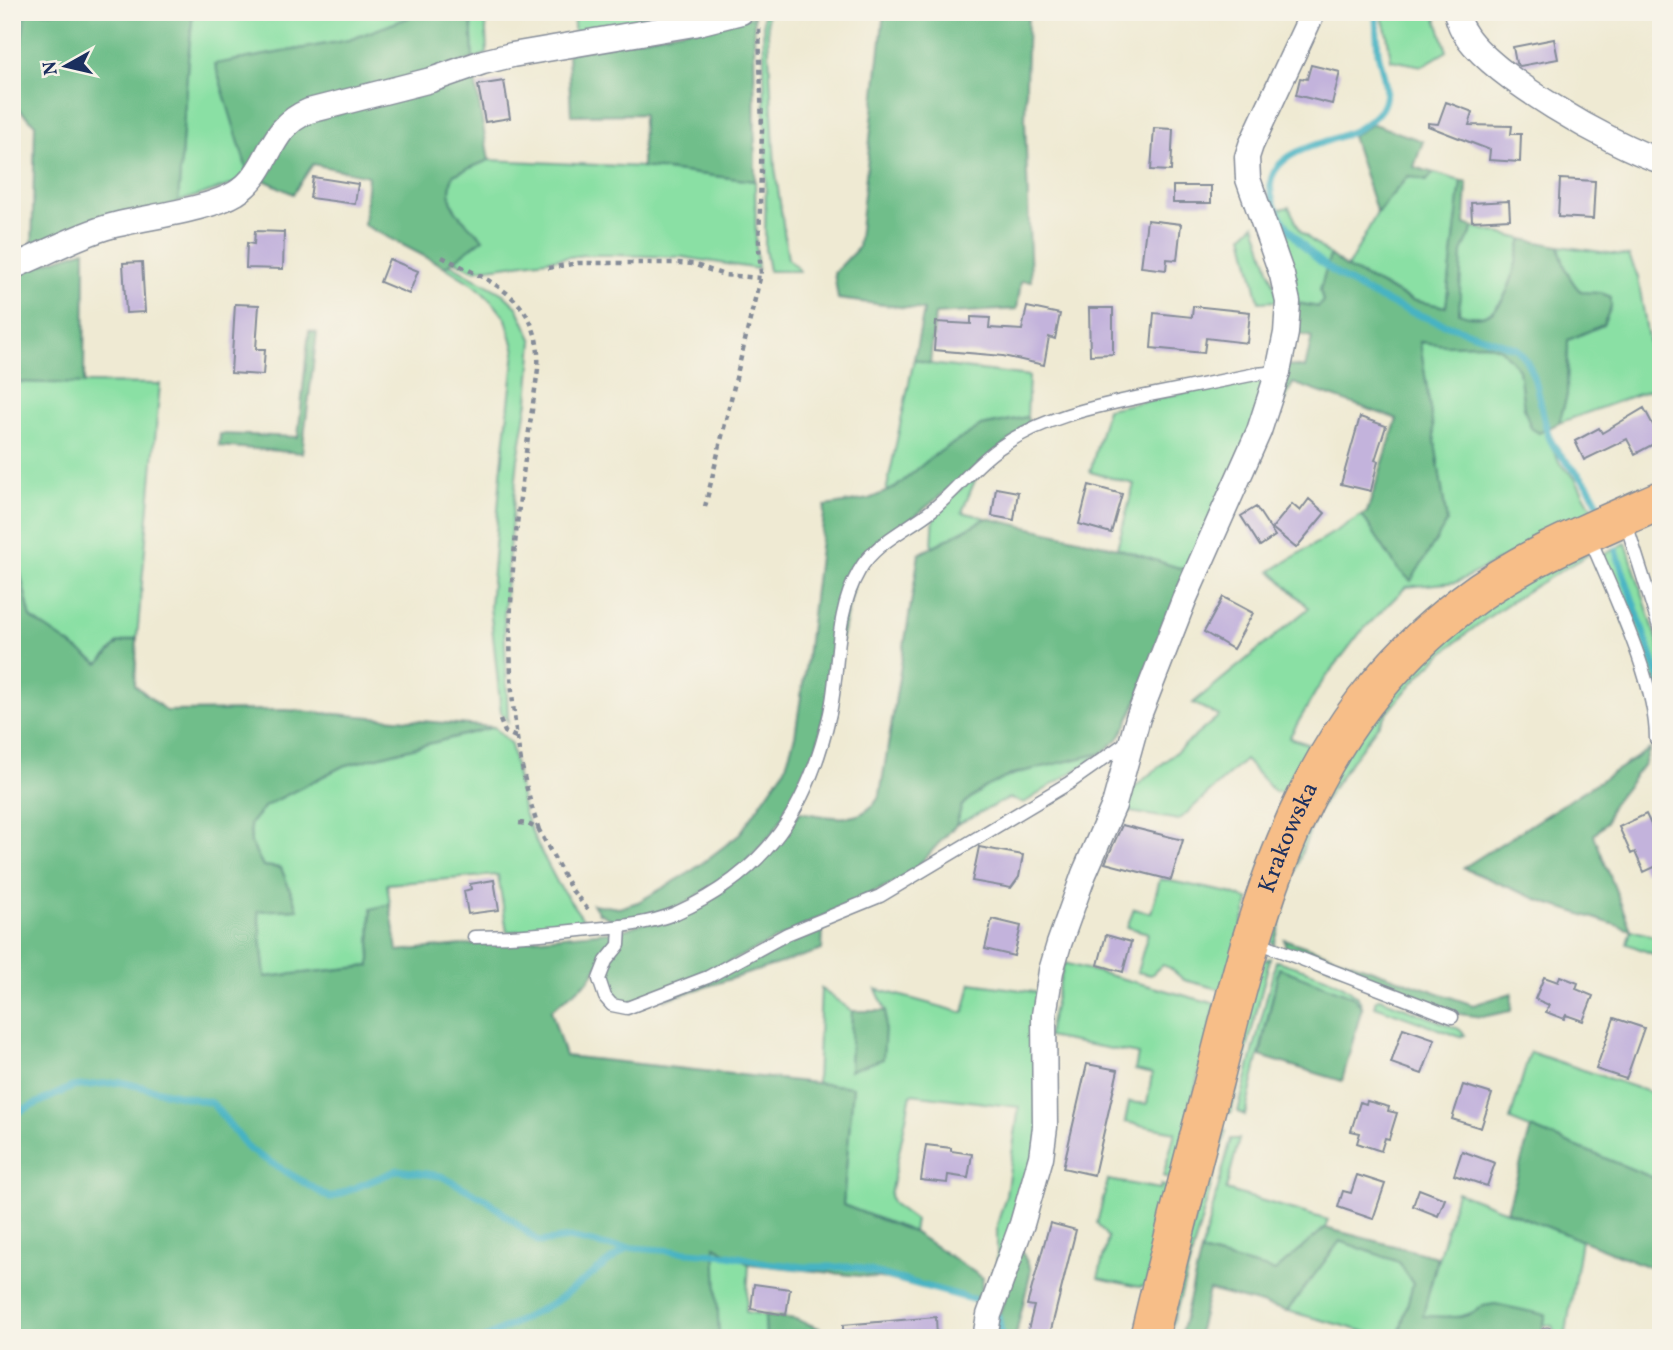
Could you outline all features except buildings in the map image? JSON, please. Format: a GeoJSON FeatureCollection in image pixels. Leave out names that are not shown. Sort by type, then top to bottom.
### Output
{"type":"FeatureCollection","features":[{"type":"Feature","properties":{"kind":"main road","name":"Krakowska"},"geometry":{"type":"LineString","coordinates":[[1149,1338],[1241,971],[1273,871],[1302,803],[1335,744],[1382,680],[1410,650],[1462,604],[1481,590],[1588,533],[1661,500]]}},
{"type":"Feature","properties":{"kind":"street"},"geometry":{"type":"LineString","coordinates":[[985,1338],[989,1315],[1018,1236],[1041,1157],[1045,1127],[1042,1040],[1051,971],[1084,874],[1114,805],[1138,718],[1184,600],[1259,431],[1278,372],[1286,333],[1288,302],[1274,250],[1252,194],[1247,157],[1313,12]]}},
{"type":"Feature","properties":{"kind":"street"},"geometry":{"type":"LineString","coordinates":[[1456,12],[1464,33],[1498,68],[1554,107],[1625,147],[1661,161]]}},
{"type":"Feature","properties":{"kind":"street"},"geometry":{"type":"LineString","coordinates":[[12,267],[96,231],[210,203],[231,195],[253,178],[288,121],[309,111],[430,80],[512,55],[694,23],[750,19]]}},
{"type":"Feature","properties":{"kind":"lane"},"geometry":{"type":"LineString","coordinates":[[474,937],[520,936],[620,926],[675,913],[705,897],[746,868],[768,848],[783,830],[810,783],[831,710],[840,631],[854,582],[859,570],[884,544],[935,507],[1000,447],[1057,417],[1091,407],[1278,372]]}},
{"type":"Feature","properties":{"kind":"lane"},"geometry":{"type":"LineString","coordinates":[[1624,517],[1661,634]]}},
{"type":"Feature","properties":{"kind":"lane"},"geometry":{"type":"LineString","coordinates":[[1588,533],[1649,691],[1655,716],[1656,739]]}},
{"type":"Feature","properties":{"kind":"lane"},"geometry":{"type":"LineString","coordinates":[[620,926],[619,945],[606,961],[599,979],[605,997],[612,1005],[627,1008],[708,977],[787,933],[880,895],[1069,783],[1123,745],[1131,744]]}},
{"type":"Feature","properties":{"kind":"lane"},"geometry":{"type":"LineString","coordinates":[[1252,940],[1452,1017]]}},
{"type":"Feature","properties":{"kind":"path"},"geometry":{"type":"LineString","coordinates":[[705,507],[761,278],[762,129],[750,19]]}},
{"type":"Feature","properties":{"kind":"path"},"geometry":{"type":"LineString","coordinates":[[442,257],[494,283],[513,296],[528,314],[538,344],[538,369],[514,547],[510,599],[513,723],[528,795],[539,830],[571,889],[593,916],[599,928]]}},
{"type":"Feature","properties":{"kind":"path"},"geometry":{"type":"LineString","coordinates":[[548,268],[578,263],[679,262],[724,275],[761,278]]}},
{"type":"Feature","properties":{"kind":"path"},"geometry":{"type":"LineString","coordinates":[[500,720],[505,732],[515,736]]}},
{"type":"Feature","properties":{"kind":"path"},"geometry":{"type":"LineString","coordinates":[[519,823],[539,830]]}},
{"type":"Feature","properties":{"kind":"green space"},"geometry":{"type":"Polygon","coordinates":[[[12,12],[26,12],[12,93],[12,12]]]}},
{"type":"Feature","properties":{"kind":"green space"},"geometry":{"type":"Polygon","coordinates":[[[26,12],[193,12],[178,202],[32,254],[35,124],[12,103],[26,12]]]}},
{"type":"Feature","properties":{"kind":"green space"},"geometry":{"type":"Polygon","coordinates":[[[193,12],[415,12],[408,18],[349,40],[216,64],[248,173],[237,183],[178,202],[193,12]]]}},
{"type":"Feature","properties":{"kind":"green space"},"geometry":{"type":"Polygon","coordinates":[[[415,12],[471,12],[473,59],[292,111],[248,173],[215,64],[349,40],[408,18],[415,12]]]}},
{"type":"Feature","properties":{"kind":"green space"},"geometry":{"type":"Polygon","coordinates":[[[471,12],[485,12],[487,54],[473,59],[471,12]]]}},
{"type":"Feature","properties":{"kind":"green space"},"geometry":{"type":"Polygon","coordinates":[[[573,12],[720,12],[575,40],[573,12]]]}},
{"type":"Feature","properties":{"kind":"green space"},"geometry":{"type":"Polygon","coordinates":[[[884,12],[1028,12],[1025,121],[1031,281],[1021,281],[1017,309],[935,314],[930,364],[914,359],[924,310],[838,299],[834,273],[858,248],[884,12]]]}},
{"type":"Feature","properties":{"kind":"green space"},"geometry":{"type":"Polygon","coordinates":[[[1338,12],[1434,12],[1447,51],[1422,66],[1391,60],[1382,17],[1338,12]]]}},
{"type":"Feature","properties":{"kind":"green space"},"geometry":{"type":"Polygon","coordinates":[[[763,15],[767,15],[775,168],[788,259],[800,271],[769,271],[765,249],[763,15]]]}},
{"type":"Feature","properties":{"kind":"green space"},"geometry":{"type":"Polygon","coordinates":[[[754,16],[755,181],[642,167],[643,114],[571,115],[568,53],[754,16]]]}},
{"type":"Feature","properties":{"kind":"green space"},"geometry":{"type":"Polygon","coordinates":[[[474,75],[489,160],[453,175],[450,196],[456,212],[483,239],[445,267],[364,225],[368,176],[313,164],[293,194],[262,179],[294,126],[474,75]]]}},
{"type":"Feature","properties":{"kind":"green space"},"geometry":{"type":"Polygon","coordinates":[[[1373,124],[1423,141],[1414,167],[1434,173],[1426,181],[1408,176],[1377,213],[1352,136],[1373,124]]]}},
{"type":"Feature","properties":{"kind":"green space"},"geometry":{"type":"Polygon","coordinates":[[[489,160],[642,167],[755,181],[758,269],[683,257],[584,255],[473,270],[454,260],[483,239],[456,211],[452,204],[450,186],[453,175],[489,160]]]}},
{"type":"Feature","properties":{"kind":"green space"},"geometry":{"type":"Polygon","coordinates":[[[1434,173],[1461,181],[1446,307],[1412,300],[1347,268],[1377,213],[1408,176],[1426,181],[1434,173]]]}},
{"type":"Feature","properties":{"kind":"green space"},"geometry":{"type":"Polygon","coordinates":[[[1461,181],[1467,183],[1465,224],[1474,227],[1462,252],[1459,313],[1475,317],[1488,314],[1498,307],[1511,282],[1522,239],[1559,246],[1562,259],[1576,287],[1581,292],[1601,293],[1611,297],[1611,307],[1603,325],[1568,340],[1567,395],[1559,423],[1539,433],[1531,428],[1524,408],[1519,369],[1501,349],[1486,344],[1446,345],[1420,342],[1447,522],[1411,581],[1398,569],[1362,515],[1367,512],[1397,419],[1293,383],[1268,438],[1286,365],[1305,368],[1312,337],[1294,333],[1297,303],[1318,307],[1323,301],[1320,290],[1330,255],[1347,268],[1411,300],[1446,307],[1461,181]]]}},
{"type":"Feature","properties":{"kind":"green space"},"geometry":{"type":"Polygon","coordinates":[[[1289,207],[1301,232],[1330,255],[1320,290],[1323,301],[1318,307],[1297,303],[1271,211],[1289,207]]]}},
{"type":"Feature","properties":{"kind":"green space"},"geometry":{"type":"Polygon","coordinates":[[[1255,224],[1279,301],[1259,302],[1243,235],[1255,224]]]}},
{"type":"Feature","properties":{"kind":"green space"},"geometry":{"type":"Polygon","coordinates":[[[1474,227],[1522,239],[1505,296],[1497,307],[1487,314],[1474,317],[1458,313],[1462,251],[1474,227]]]}},
{"type":"Feature","properties":{"kind":"green space"},"geometry":{"type":"Polygon","coordinates":[[[1559,246],[1629,256],[1638,277],[1652,363],[1661,371],[1661,402],[1655,388],[1559,423],[1567,395],[1568,340],[1603,325],[1611,307],[1611,297],[1601,293],[1582,293],[1567,271],[1559,246]]]}},
{"type":"Feature","properties":{"kind":"green space"},"geometry":{"type":"Polygon","coordinates":[[[85,250],[84,384],[12,382],[12,274],[85,250]]]}},
{"type":"Feature","properties":{"kind":"green space"},"geometry":{"type":"Polygon","coordinates":[[[450,264],[503,294],[517,307],[533,341],[528,401],[518,459],[504,616],[508,722],[501,712],[490,606],[515,351],[506,319],[477,287],[445,267],[450,264]]]}},
{"type":"Feature","properties":{"kind":"green space"},"geometry":{"type":"Polygon","coordinates":[[[309,331],[317,333],[302,453],[219,446],[220,434],[298,437],[309,331]]]}},
{"type":"Feature","properties":{"kind":"green space"},"geometry":{"type":"Polygon","coordinates":[[[1420,342],[1446,345],[1486,344],[1501,349],[1519,369],[1524,408],[1539,432],[1544,430],[1559,462],[1575,478],[1594,512],[1457,582],[1406,587],[1360,633],[1318,688],[1289,738],[1311,745],[1317,741],[1295,784],[1285,793],[1274,791],[1245,760],[1179,820],[1124,811],[1129,792],[1219,716],[1193,703],[1309,608],[1271,571],[1362,515],[1398,569],[1447,522],[1420,342]]]}},
{"type":"Feature","properties":{"kind":"green space"},"geometry":{"type":"Polygon","coordinates":[[[914,359],[930,364],[1029,376],[1027,417],[981,426],[933,456],[895,488],[886,492],[914,359]]]}},
{"type":"Feature","properties":{"kind":"green space"},"geometry":{"type":"Polygon","coordinates":[[[1261,376],[1270,383],[1192,572],[1117,548],[1134,484],[1090,472],[1107,409],[1261,376]]]}},
{"type":"Feature","properties":{"kind":"green space"},"geometry":{"type":"Polygon","coordinates":[[[12,382],[160,384],[137,638],[118,643],[99,664],[31,618],[18,563],[12,563],[12,382]]]}},
{"type":"Feature","properties":{"kind":"green space"},"geometry":{"type":"Polygon","coordinates":[[[1027,417],[1030,424],[859,561],[815,755],[802,787],[772,834],[742,866],[686,903],[655,914],[614,921],[599,913],[593,904],[619,908],[638,902],[689,873],[739,835],[785,768],[795,736],[825,506],[869,499],[895,488],[933,456],[981,426],[1027,417]]]}},
{"type":"Feature","properties":{"kind":"green space"},"geometry":{"type":"Polygon","coordinates":[[[978,473],[962,512],[987,518],[932,547],[934,513],[978,473]]]}},
{"type":"Feature","properties":{"kind":"green space"},"geometry":{"type":"Polygon","coordinates":[[[987,518],[1117,548],[1192,572],[1127,724],[1118,739],[1102,753],[1013,774],[984,788],[962,805],[956,825],[913,871],[891,884],[702,975],[638,1002],[619,1004],[604,987],[605,970],[623,930],[715,896],[800,812],[834,817],[855,816],[873,805],[880,795],[919,554],[987,518]]]}},
{"type":"Feature","properties":{"kind":"green space"},"geometry":{"type":"Polygon","coordinates":[[[1626,543],[1661,652],[1661,723],[1601,556],[1626,543]]]}},
{"type":"Feature","properties":{"kind":"green space"},"geometry":{"type":"Polygon","coordinates":[[[1587,553],[1588,555],[1525,593],[1464,635],[1427,668],[1392,708],[1337,781],[1318,813],[1299,861],[1274,945],[1268,937],[1302,834],[1317,801],[1366,722],[1396,685],[1429,651],[1465,620],[1503,593],[1544,571],[1587,553]]]}},
{"type":"Feature","properties":{"kind":"green space"},"geometry":{"type":"Polygon","coordinates":[[[12,563],[18,563],[31,618],[99,664],[118,643],[137,638],[135,685],[166,711],[286,710],[494,727],[343,766],[265,806],[250,824],[251,843],[263,866],[281,868],[298,909],[258,911],[265,977],[370,966],[371,909],[390,904],[397,951],[617,931],[616,939],[588,981],[551,1010],[565,1056],[853,1087],[843,1205],[913,1232],[983,1278],[979,1303],[888,1279],[749,1264],[715,1246],[719,1338],[12,1338],[12,563]]]}},
{"type":"Feature","properties":{"kind":"green space"},"geometry":{"type":"Polygon","coordinates":[[[494,727],[511,744],[524,813],[537,844],[558,884],[587,925],[507,932],[498,875],[387,884],[390,904],[371,910],[370,966],[265,977],[258,910],[297,909],[281,868],[263,866],[251,843],[250,824],[265,806],[343,766],[494,727]]]}},
{"type":"Feature","properties":{"kind":"green space"},"geometry":{"type":"Polygon","coordinates":[[[1650,749],[1644,764],[1610,808],[1606,823],[1594,835],[1631,930],[1546,903],[1463,868],[1650,749]]]}},
{"type":"Feature","properties":{"kind":"green space"},"geometry":{"type":"Polygon","coordinates":[[[1102,753],[1024,803],[1009,798],[956,825],[963,805],[990,785],[1028,770],[1102,753]]]}},
{"type":"Feature","properties":{"kind":"green space"},"geometry":{"type":"Polygon","coordinates":[[[1160,879],[1230,893],[1249,900],[1223,990],[1184,980],[1162,965],[1151,975],[1137,972],[1148,933],[1127,927],[1134,909],[1151,913],[1160,879]]]}},
{"type":"Feature","properties":{"kind":"green space"},"geometry":{"type":"Polygon","coordinates":[[[823,928],[822,950],[664,1000],[774,945],[823,928]]]}},
{"type":"Feature","properties":{"kind":"green space"},"geometry":{"type":"Polygon","coordinates":[[[1631,930],[1661,938],[1661,957],[1627,944],[1631,930]]]}},
{"type":"Feature","properties":{"kind":"green space"},"geometry":{"type":"Polygon","coordinates":[[[1284,939],[1473,1005],[1512,993],[1511,1011],[1482,1017],[1460,1014],[1286,950],[1284,939]]]}},
{"type":"Feature","properties":{"kind":"green space"},"geometry":{"type":"Polygon","coordinates":[[[1270,958],[1231,1113],[1220,1110],[1260,962],[1270,958]]]}},
{"type":"Feature","properties":{"kind":"green space"},"geometry":{"type":"Polygon","coordinates":[[[1276,961],[1339,983],[1358,998],[1362,1007],[1352,996],[1279,968],[1245,1115],[1238,1112],[1276,961]]]}},
{"type":"Feature","properties":{"kind":"green space"},"geometry":{"type":"Polygon","coordinates":[[[1064,963],[1216,1004],[1173,1179],[1163,1176],[1175,1132],[1125,1122],[1129,1102],[1147,1104],[1152,1074],[1135,1070],[1138,1054],[1047,1037],[1064,963]]]}},
{"type":"Feature","properties":{"kind":"green space"},"geometry":{"type":"Polygon","coordinates":[[[1279,968],[1352,996],[1362,1007],[1342,1081],[1260,1056],[1279,968]]]}},
{"type":"Feature","properties":{"kind":"green space"},"geometry":{"type":"Polygon","coordinates":[[[971,983],[1042,993],[1039,1144],[993,1292],[992,1270],[997,1269],[997,1225],[1006,1195],[1019,1107],[911,1094],[890,1195],[892,1203],[915,1220],[913,1232],[843,1205],[853,1088],[817,1083],[821,989],[852,1011],[850,1069],[886,1011],[876,989],[964,1013],[971,983]]]}},
{"type":"Feature","properties":{"kind":"green space"},"geometry":{"type":"Polygon","coordinates":[[[1380,998],[1459,1029],[1465,1035],[1460,1037],[1375,1006],[1375,1001],[1380,998]]]}},
{"type":"Feature","properties":{"kind":"green space"},"geometry":{"type":"Polygon","coordinates":[[[852,1011],[886,1011],[883,1059],[850,1070],[852,1011]]]}},
{"type":"Feature","properties":{"kind":"green space"},"geometry":{"type":"Polygon","coordinates":[[[1530,1052],[1661,1096],[1661,1181],[1510,1120],[1530,1052]]]}},
{"type":"Feature","properties":{"kind":"green space"},"geometry":{"type":"Polygon","coordinates":[[[1531,1128],[1661,1181],[1661,1248],[1654,1269],[1507,1211],[1531,1128]]]}},
{"type":"Feature","properties":{"kind":"green space"},"geometry":{"type":"Polygon","coordinates":[[[1216,1130],[1226,1131],[1169,1338],[1171,1313],[1216,1130]]]}},
{"type":"Feature","properties":{"kind":"green space"},"geometry":{"type":"Polygon","coordinates":[[[1231,1139],[1239,1139],[1226,1190],[1328,1220],[1325,1228],[1275,1271],[1201,1252],[1231,1139]]]}},
{"type":"Feature","properties":{"kind":"green space"},"geometry":{"type":"Polygon","coordinates":[[[1108,1180],[1160,1189],[1161,1185],[1171,1188],[1146,1286],[1139,1287],[1098,1278],[1108,1238],[1097,1223],[1108,1180]]]}},
{"type":"Feature","properties":{"kind":"green space"},"geometry":{"type":"Polygon","coordinates":[[[1457,1192],[1581,1240],[1566,1333],[1556,1336],[1552,1326],[1543,1324],[1546,1316],[1483,1306],[1469,1314],[1454,1317],[1422,1316],[1457,1192]]]}},
{"type":"Feature","properties":{"kind":"green space"},"geometry":{"type":"Polygon","coordinates":[[[1325,1228],[1437,1257],[1423,1316],[1460,1317],[1483,1306],[1495,1304],[1546,1315],[1540,1338],[1398,1338],[1413,1284],[1399,1262],[1340,1241],[1287,1311],[1209,1290],[1197,1338],[1180,1338],[1201,1252],[1275,1271],[1325,1228]]]}},
{"type":"Feature","properties":{"kind":"green space"},"geometry":{"type":"Polygon","coordinates":[[[1340,1241],[1399,1262],[1413,1284],[1398,1338],[1389,1338],[1287,1311],[1340,1241]]]}},
{"type":"Feature","properties":{"kind":"green space"},"geometry":{"type":"Polygon","coordinates":[[[714,1245],[749,1264],[746,1312],[765,1315],[766,1338],[719,1338],[714,1245]]]}},
{"type":"Feature","properties":{"kind":"green space"},"geometry":{"type":"Polygon","coordinates":[[[1020,1248],[1031,1270],[1015,1338],[992,1338],[1020,1248]]]}},
{"type":"Feature","properties":{"kind":"green space"},"geometry":{"type":"Polygon","coordinates":[[[765,1315],[795,1319],[819,1328],[799,1338],[766,1338],[765,1315]]]}},
{"type":"Feature","properties":{"kind":"waterway"},"geometry":{"type":"LineString","coordinates":[[1376,20],[1378,52],[1386,88],[1381,109],[1357,129],[1286,159],[1276,169],[1271,182],[1276,208],[1298,240],[1316,258],[1356,286],[1402,308],[1516,348],[1524,357],[1535,379],[1550,439],[1588,486],[1601,510]]}},
{"type":"Feature","properties":{"kind":"waterway"},"geometry":{"type":"LineString","coordinates":[[1616,551],[1661,684]]}},
{"type":"Feature","properties":{"kind":"waterway"},"geometry":{"type":"LineString","coordinates":[[12,1115],[72,1087],[120,1082],[212,1103],[250,1150],[330,1198],[398,1170],[441,1176],[487,1200],[539,1242],[570,1238],[607,1246],[729,1255],[766,1263],[805,1267],[855,1267],[979,1301]]}},
{"type":"Feature","properties":{"kind":"waterway"},"geometry":{"type":"LineString","coordinates":[[486,1338],[555,1302],[627,1248]]}},
{"type":"Feature","properties":{"kind":"waterway"},"geometry":{"type":"LineString","coordinates":[[998,1316],[1002,1338]]}}]}
